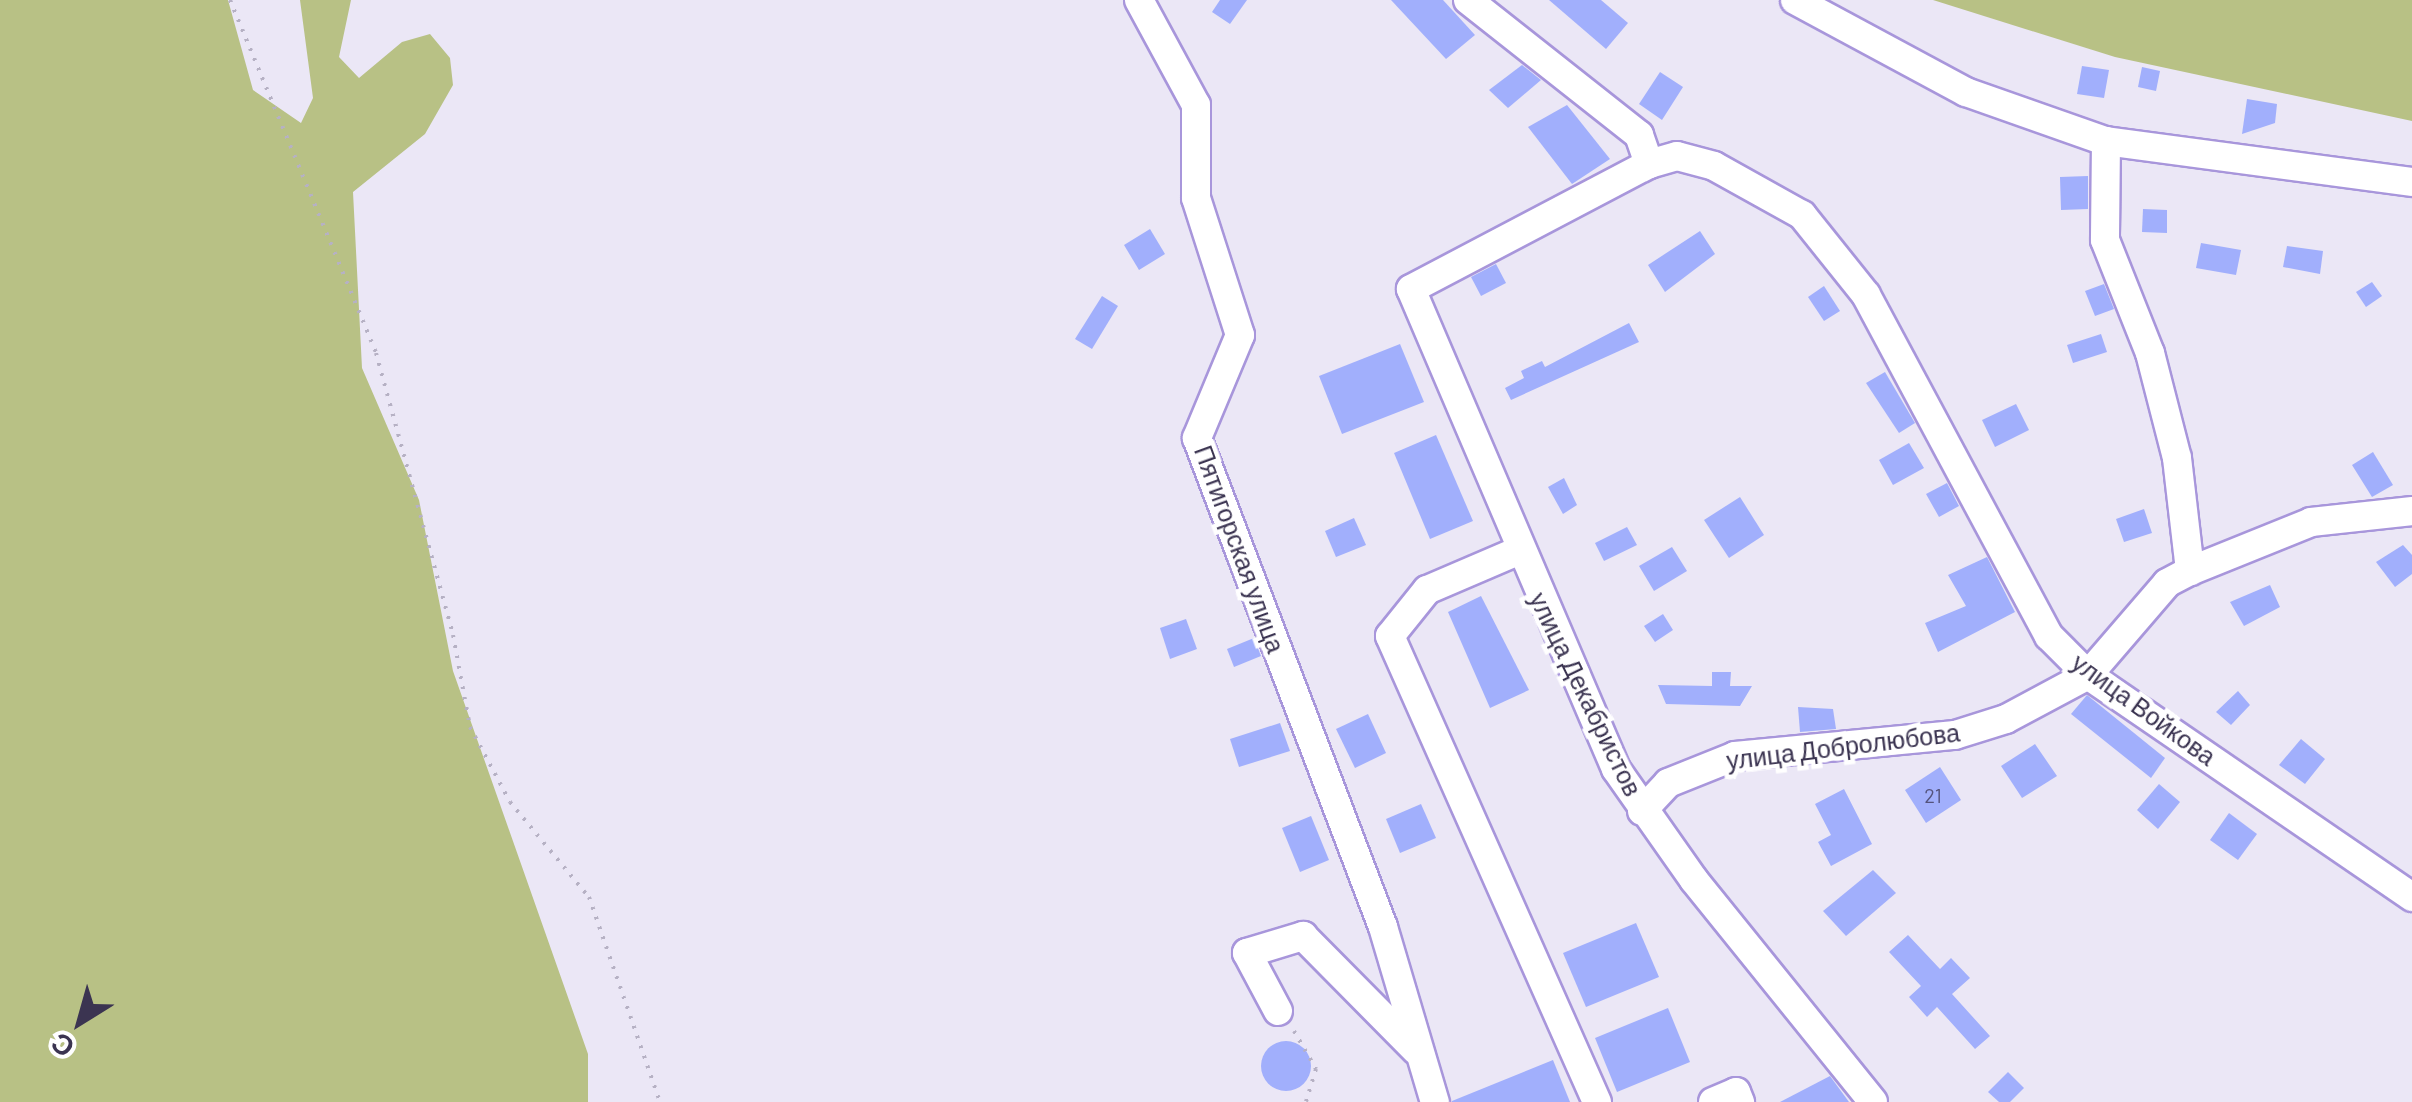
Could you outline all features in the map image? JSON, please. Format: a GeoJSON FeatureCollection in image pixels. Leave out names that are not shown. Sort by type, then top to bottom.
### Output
{"type":"FeatureCollection","features":[{"type":"Feature","properties":{"kind":"street","name":"Пятигорская улица"},"geometry":{"type":"LineString","coordinates":[[1138,0],[1196,105],[1196,198],[1240,335],[1197,438],[1383,927],[1435,1102]]}},
{"type":"Feature","properties":{"kind":"street"},"geometry":{"type":"LineString","coordinates":[[1468,0],[1638,135],[1649,164]]}},
{"type":"Feature","properties":{"kind":"street"},"geometry":{"type":"LineString","coordinates":[[1795,0],[1966,92],[2106,141],[2146,151],[2412,182]]}},
{"type":"Feature","properties":{"kind":"street"},"geometry":{"type":"LineString","coordinates":[[2106,141],[2105,240],[2150,352],[2178,458],[2190,571]]}},
{"type":"Feature","properties":{"kind":"street","name":"улица Войкова"},"geometry":{"type":"LineString","coordinates":[[1649,164],[1677,156],[1714,166],[1802,215],[1866,295],[2049,636],[2088,675],[2412,897]]}},
{"type":"Feature","properties":{"kind":"street","name":"улица Декабристов"},"geometry":{"type":"LineString","coordinates":[[1649,164],[1411,289],[1518,550],[1616,769],[1642,811],[1873,1102]]}},
{"type":"Feature","properties":{"kind":"street","name":"улица Добролюбова"},"geometry":{"type":"LineString","coordinates":[[1642,811],[1668,782],[1695,768],[1735,756],[1955,735],[2006,720],[2088,675],[2167,583],[2190,571],[2311,522],[2412,511]]}},
{"type":"Feature","properties":{"kind":"street"},"geometry":{"type":"LineString","coordinates":[[1518,550],[1428,590],[1390,636],[1597,1102]]}},
{"type":"Feature","properties":{"kind":"street"},"geometry":{"type":"LineString","coordinates":[[1278,1012],[1247,953],[1303,936],[1421,1054]]}},
{"type":"Feature","properties":{"kind":"street"},"geometry":{"type":"LineString","coordinates":[[1713,1102],[1736,1092],[1740,1102]]}},
{"type":"Feature","properties":{"kind":"path"},"geometry":{"type":"LineString","coordinates":[[230,0],[376,353],[453,635],[470,727],[510,802],[589,898],[660,1102]]}},
{"type":"Feature","properties":{"kind":"path"},"geometry":{"type":"LineString","coordinates":[[1278,1012],[1309,1050],[1316,1070],[1306,1102]]}},
{"type":"Feature","properties":{"kind":"green space"},"geometry":{"type":"Polygon","coordinates":[[[0,0],[228,0],[253,90],[301,123],[313,98],[300,0],[351,0],[339,57],[359,78],[402,42],[430,34],[450,58],[453,85],[425,134],[353,192],[362,368],[419,500],[453,671],[588,1054],[588,1102],[0,1102],[0,0]]]}},
{"type":"Feature","properties":{"kind":"green space"},"geometry":{"type":"Polygon","coordinates":[[[1933,0],[2412,0],[2412,121],[2115,57],[1933,0]]]}},
{"type":"Feature","properties":{"kind":"building"},"geometry":{"type":"Polygon","coordinates":[[[1220,0],[1247,0],[1230,24],[1212,12],[1220,0]]]}},
{"type":"Feature","properties":{"kind":"building"},"geometry":{"type":"Polygon","coordinates":[[[1391,0],[1443,0],[1475,35],[1446,59],[1391,0]]]}},
{"type":"Feature","properties":{"kind":"building"},"geometry":{"type":"Polygon","coordinates":[[[1549,0],[1601,0],[1628,23],[1606,49],[1549,0]]]}},
{"type":"Feature","properties":{"kind":"building"},"geometry":{"type":"Polygon","coordinates":[[[1522,65],[1541,80],[1508,108],[1489,90],[1522,65]]]}},
{"type":"Feature","properties":{"kind":"building"},"geometry":{"type":"Polygon","coordinates":[[[2082,66],[2109,70],[2104,98],[2077,94],[2082,66]]]}},
{"type":"Feature","properties":{"kind":"building"},"geometry":{"type":"Polygon","coordinates":[[[2142,67],[2160,71],[2156,91],[2138,87],[2142,67]]]}},
{"type":"Feature","properties":{"kind":"building"},"geometry":{"type":"Polygon","coordinates":[[[1660,72],[1683,87],[1662,120],[1639,104],[1660,72]]]}},
{"type":"Feature","properties":{"kind":"building"},"geometry":{"type":"Polygon","coordinates":[[[2247,99],[2277,104],[2275,123],[2242,134],[2247,99]]]}},
{"type":"Feature","properties":{"kind":"building"},"geometry":{"type":"Polygon","coordinates":[[[1567,105],[1610,159],[1572,184],[1528,127],[1567,105]]]}},
{"type":"Feature","properties":{"kind":"building"},"geometry":{"type":"Polygon","coordinates":[[[2088,176],[2088,209],[2061,210],[2060,177],[2088,176]]]}},
{"type":"Feature","properties":{"kind":"building"},"geometry":{"type":"Polygon","coordinates":[[[2143,209],[2167,210],[2167,233],[2142,232],[2143,209]]]}},
{"type":"Feature","properties":{"kind":"building"},"geometry":{"type":"Polygon","coordinates":[[[1150,229],[1165,254],[1139,270],[1124,245],[1150,229]]]}},
{"type":"Feature","properties":{"kind":"building"},"geometry":{"type":"Polygon","coordinates":[[[1700,231],[1715,254],[1665,292],[1648,265],[1700,231]]]}},
{"type":"Feature","properties":{"kind":"building"},"geometry":{"type":"Polygon","coordinates":[[[2201,243],[2241,250],[2236,275],[2196,268],[2201,243]]]}},
{"type":"Feature","properties":{"kind":"building"},"geometry":{"type":"Polygon","coordinates":[[[2287,246],[2323,251],[2320,274],[2283,267],[2287,246]]]}},
{"type":"Feature","properties":{"kind":"building"},"geometry":{"type":"Polygon","coordinates":[[[1496,264],[1506,283],[1481,296],[1471,277],[1496,264]]]}},
{"type":"Feature","properties":{"kind":"building"},"geometry":{"type":"Polygon","coordinates":[[[2372,282],[2382,296],[2366,307],[2356,292],[2372,282]]]}},
{"type":"Feature","properties":{"kind":"building"},"geometry":{"type":"Polygon","coordinates":[[[2104,284],[2114,309],[2095,316],[2085,291],[2104,284]]]}},
{"type":"Feature","properties":{"kind":"building"},"geometry":{"type":"Polygon","coordinates":[[[1824,286],[1840,311],[1824,321],[1808,297],[1824,286]]]}},
{"type":"Feature","properties":{"kind":"building"},"geometry":{"type":"Polygon","coordinates":[[[1102,296],[1118,306],[1092,349],[1075,339],[1102,296]]]}},
{"type":"Feature","properties":{"kind":"building"},"geometry":{"type":"Polygon","coordinates":[[[1629,323],[1639,342],[1511,400],[1505,388],[1524,378],[1521,371],[1542,361],[1545,367],[1629,323]]]}},
{"type":"Feature","properties":{"kind":"building"},"geometry":{"type":"Polygon","coordinates":[[[2101,334],[2107,352],[2073,363],[2067,345],[2101,334]]]}},
{"type":"Feature","properties":{"kind":"building"},"geometry":{"type":"Polygon","coordinates":[[[1400,344],[1424,402],[1342,434],[1319,376],[1400,344]]]}},
{"type":"Feature","properties":{"kind":"building"},"geometry":{"type":"Polygon","coordinates":[[[1885,372],[1915,423],[1899,433],[1866,383],[1885,372]]]}},
{"type":"Feature","properties":{"kind":"building"},"geometry":{"type":"Polygon","coordinates":[[[2016,404],[2029,430],[1995,447],[1982,420],[2016,404]]]}},
{"type":"Feature","properties":{"kind":"building"},"geometry":{"type":"Polygon","coordinates":[[[1436,435],[1473,521],[1430,539],[1394,453],[1436,435]]]}},
{"type":"Feature","properties":{"kind":"building"},"geometry":{"type":"Polygon","coordinates":[[[1909,443],[1924,468],[1893,485],[1879,460],[1909,443]]]}},
{"type":"Feature","properties":{"kind":"building"},"geometry":{"type":"Polygon","coordinates":[[[2373,452],[2393,485],[2372,497],[2352,465],[2373,452]]]}},
{"type":"Feature","properties":{"kind":"building"},"geometry":{"type":"Polygon","coordinates":[[[1564,478],[1577,505],[1563,514],[1548,487],[1564,478]]]}},
{"type":"Feature","properties":{"kind":"building"},"geometry":{"type":"Polygon","coordinates":[[[1947,483],[1959,506],[1939,517],[1926,494],[1947,483]]]}},
{"type":"Feature","properties":{"kind":"building"},"geometry":{"type":"Polygon","coordinates":[[[1740,497],[1764,535],[1729,558],[1704,520],[1740,497]]]}},
{"type":"Feature","properties":{"kind":"building"},"geometry":{"type":"Polygon","coordinates":[[[2144,509],[2152,533],[2124,542],[2116,519],[2144,509]]]}},
{"type":"Feature","properties":{"kind":"building"},"geometry":{"type":"Polygon","coordinates":[[[1354,518],[1366,545],[1336,557],[1325,531],[1354,518]]]}},
{"type":"Feature","properties":{"kind":"building"},"geometry":{"type":"Polygon","coordinates":[[[1627,527],[1637,545],[1604,561],[1595,543],[1627,527]]]}},
{"type":"Feature","properties":{"kind":"building"},"geometry":{"type":"Polygon","coordinates":[[[2403,545],[2412,555],[2412,574],[2395,587],[2376,562],[2403,545]]]}},
{"type":"Feature","properties":{"kind":"building"},"geometry":{"type":"Polygon","coordinates":[[[1672,547],[1687,571],[1654,591],[1639,566],[1672,547]]]}},
{"type":"Feature","properties":{"kind":"building"},"geometry":{"type":"Polygon","coordinates":[[[1987,557],[2015,612],[1938,652],[1925,623],[1966,606],[1948,575],[1987,557]]]}},
{"type":"Feature","properties":{"kind":"building"},"geometry":{"type":"Polygon","coordinates":[[[2270,585],[2280,607],[2244,626],[2230,602],[2270,585]]]}},
{"type":"Feature","properties":{"kind":"building"},"geometry":{"type":"Polygon","coordinates":[[[1481,596],[1529,690],[1490,708],[1448,612],[1481,596]]]}},
{"type":"Feature","properties":{"kind":"building"},"geometry":{"type":"Polygon","coordinates":[[[1663,614],[1673,630],[1655,642],[1644,626],[1663,614]]]}},
{"type":"Feature","properties":{"kind":"building"},"geometry":{"type":"Polygon","coordinates":[[[1186,619],[1197,649],[1170,659],[1160,628],[1186,619]]]}},
{"type":"Feature","properties":{"kind":"building"},"geometry":{"type":"Polygon","coordinates":[[[1254,638],[1261,656],[1234,667],[1227,649],[1254,638]]]}},
{"type":"Feature","properties":{"kind":"building"},"geometry":{"type":"Polygon","coordinates":[[[1712,672],[1731,672],[1730,686],[1752,686],[1740,706],[1666,704],[1658,685],[1712,686],[1712,672]]]}},
{"type":"Feature","properties":{"kind":"building"},"geometry":{"type":"Polygon","coordinates":[[[2238,691],[2250,705],[2231,725],[2216,712],[2238,691]]]}},
{"type":"Feature","properties":{"kind":"building"},"geometry":{"type":"Polygon","coordinates":[[[2087,695],[2165,758],[2151,778],[2071,714],[2087,695]]]}},
{"type":"Feature","properties":{"kind":"building"},"geometry":{"type":"Polygon","coordinates":[[[1798,707],[1833,709],[1836,729],[1800,732],[1798,707]]]}},
{"type":"Feature","properties":{"kind":"building"},"geometry":{"type":"Polygon","coordinates":[[[1368,714],[1386,753],[1355,768],[1336,729],[1368,714]]]}},
{"type":"Feature","properties":{"kind":"building"},"geometry":{"type":"Polygon","coordinates":[[[1280,723],[1290,751],[1239,767],[1230,739],[1280,723]]]}},
{"type":"Feature","properties":{"kind":"building"},"geometry":{"type":"Polygon","coordinates":[[[2301,739],[2325,759],[2305,784],[2279,765],[2301,739]]]}},
{"type":"Feature","properties":{"kind":"building"},"geometry":{"type":"Polygon","coordinates":[[[2035,744],[2057,776],[2022,798],[2001,766],[2035,744]]]}},
{"type":"Feature","properties":{"kind":"building"},"geometry":{"type":"Polygon","coordinates":[[[1940,767],[1961,800],[1926,823],[1905,790],[1940,767]]]}},
{"type":"Feature","properties":{"kind":"building"},"geometry":{"type":"Polygon","coordinates":[[[2159,784],[2180,802],[2158,829],[2137,810],[2159,784]]]}},
{"type":"Feature","properties":{"kind":"building"},"geometry":{"type":"Polygon","coordinates":[[[1844,789],[1872,844],[1831,866],[1818,842],[1831,835],[1815,804],[1844,789]]]}},
{"type":"Feature","properties":{"kind":"building"},"geometry":{"type":"Polygon","coordinates":[[[1421,804],[1436,838],[1400,853],[1386,819],[1421,804]]]}},
{"type":"Feature","properties":{"kind":"building"},"geometry":{"type":"Polygon","coordinates":[[[2229,813],[2257,834],[2238,860],[2210,840],[2229,813]]]}},
{"type":"Feature","properties":{"kind":"building"},"geometry":{"type":"Polygon","coordinates":[[[1311,816],[1329,860],[1300,872],[1282,828],[1311,816]]]}},
{"type":"Feature","properties":{"kind":"building"},"geometry":{"type":"Polygon","coordinates":[[[1873,870],[1896,893],[1846,936],[1823,911],[1873,870]]]}},
{"type":"Feature","properties":{"kind":"building"},"geometry":{"type":"Polygon","coordinates":[[[1636,923],[1659,977],[1586,1007],[1563,953],[1636,923]]]}},
{"type":"Feature","properties":{"kind":"building"},"geometry":{"type":"Polygon","coordinates":[[[1908,935],[1940,969],[1951,958],[1970,978],[1952,994],[1990,1036],[1975,1049],[1937,1007],[1927,1017],[1909,997],[1921,986],[1889,952],[1908,935]]]}},
{"type":"Feature","properties":{"kind":"building"},"geometry":{"type":"Polygon","coordinates":[[[1668,1008],[1690,1062],[1617,1092],[1595,1038],[1668,1008]]]}},
{"type":"Feature","properties":{"kind":"building"},"geometry":{"type":"Polygon","coordinates":[[[1286,1041],[1304,1048],[1311,1066],[1304,1084],[1286,1091],[1268,1084],[1261,1066],[1268,1048],[1286,1041]]]}},
{"type":"Feature","properties":{"kind":"building"},"geometry":{"type":"Polygon","coordinates":[[[1553,1060],[1570,1102],[1452,1102],[1452,1101],[1553,1060]]]}},
{"type":"Feature","properties":{"kind":"building"},"geometry":{"type":"Polygon","coordinates":[[[2008,1072],[2024,1088],[2010,1102],[1999,1102],[1988,1092],[2008,1072]]]}},
{"type":"Feature","properties":{"kind":"building"},"geometry":{"type":"Polygon","coordinates":[[[1830,1076],[1849,1102],[1780,1102],[1830,1076]]]}}]}
